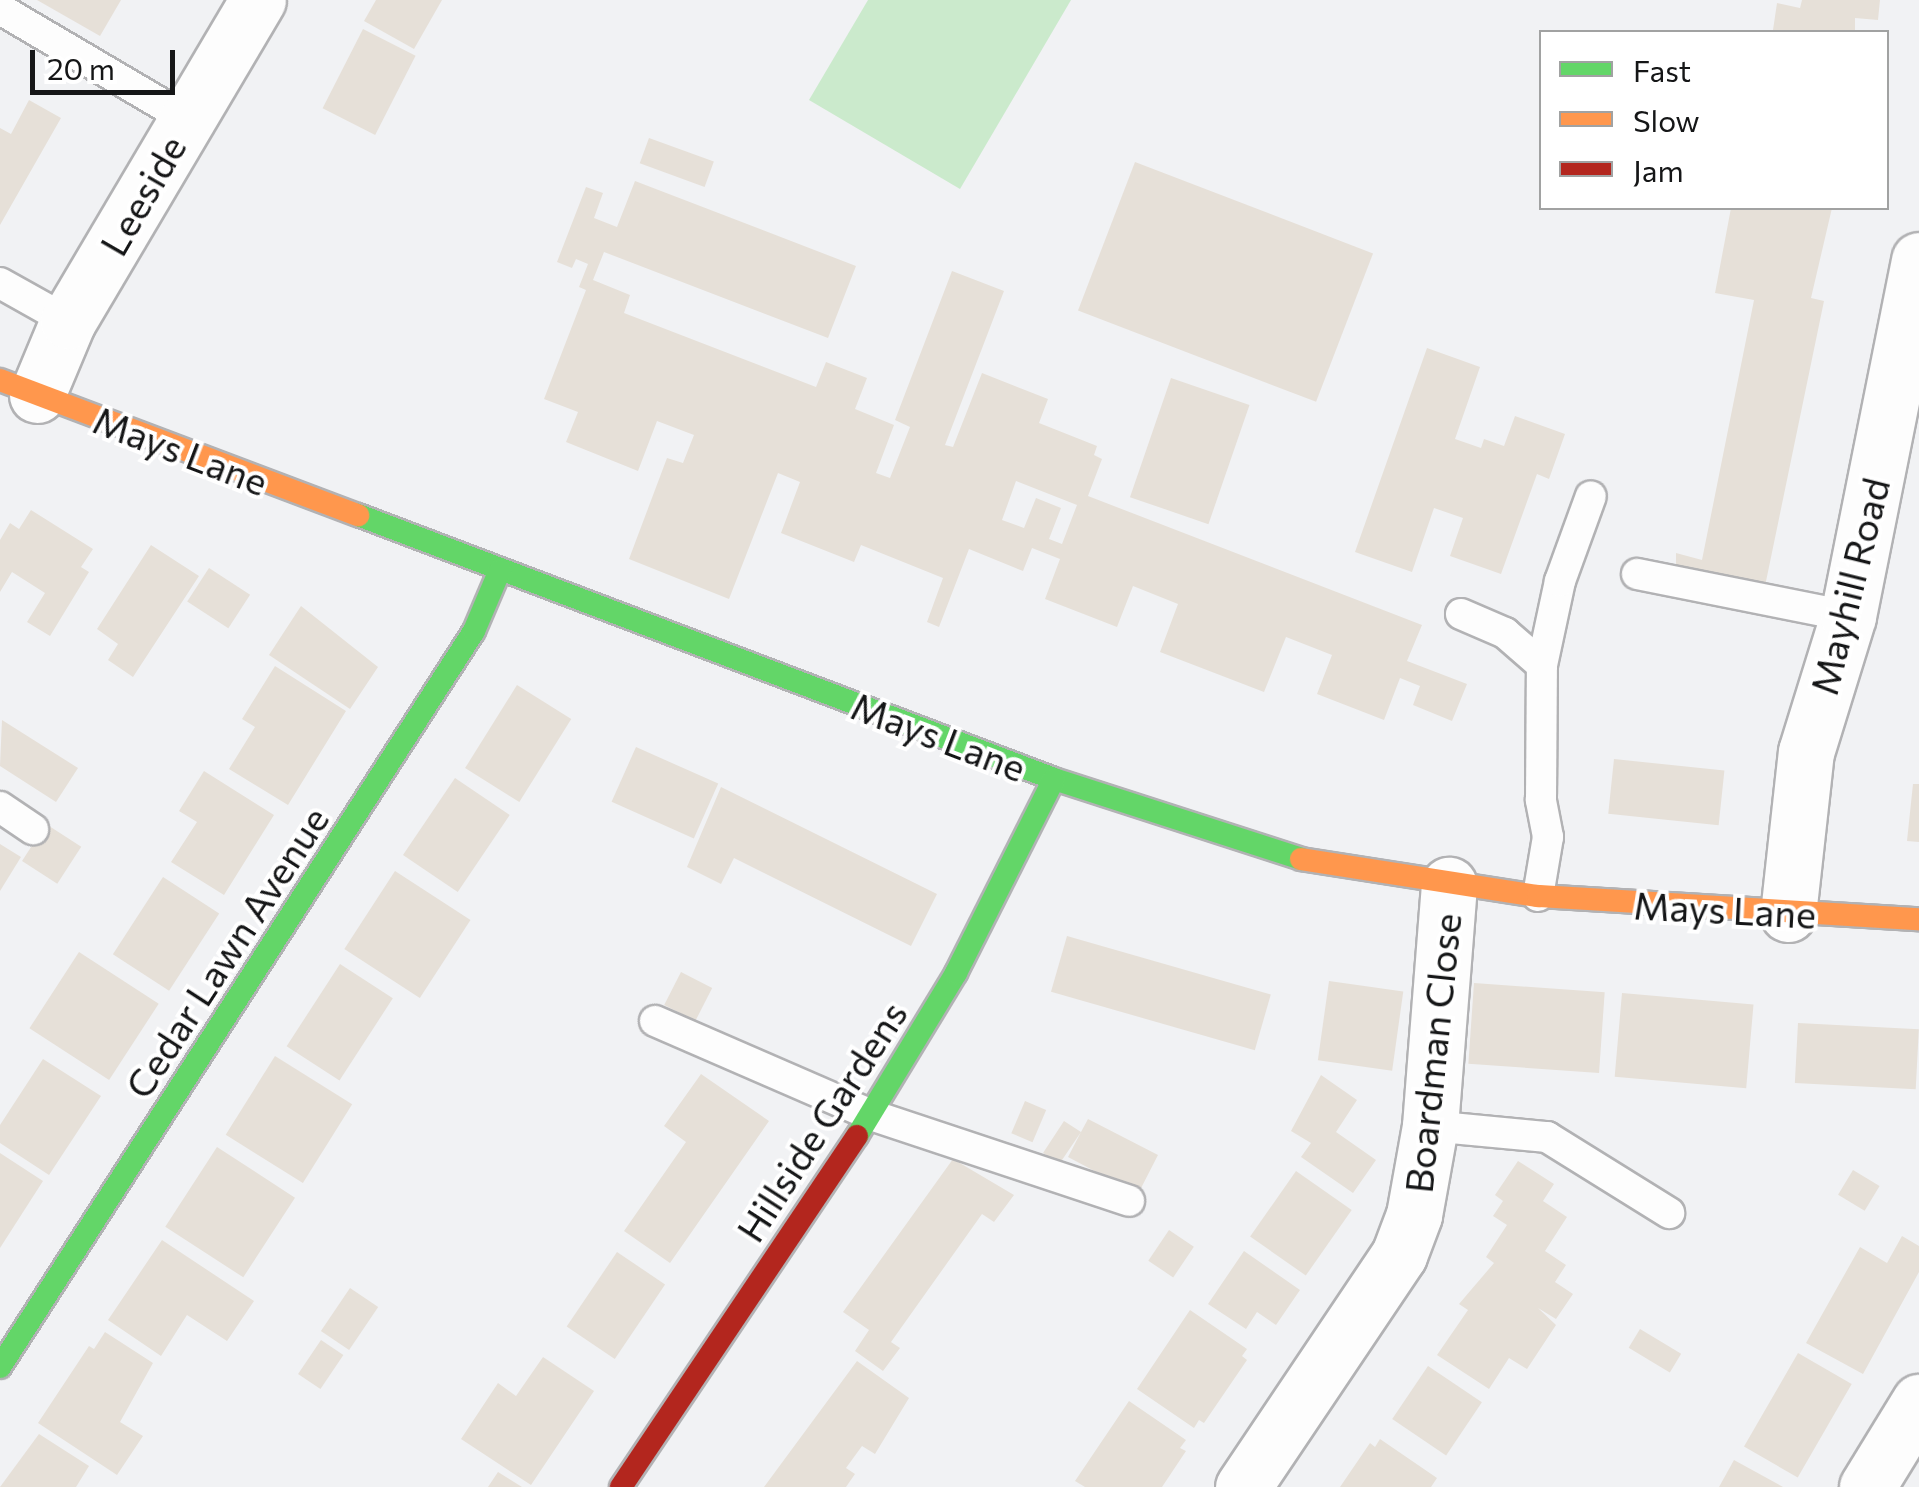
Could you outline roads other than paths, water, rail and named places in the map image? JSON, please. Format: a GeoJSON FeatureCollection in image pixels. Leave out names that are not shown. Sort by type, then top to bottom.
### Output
{"type":"FeatureCollection","features":[{"type":"Feature","properties":{"kind":"street","name":"Leeside"},"geometry":{"type":"LineString","coordinates":[[18,388],[68,321],[258,0]]}},
{"type":"Feature","properties":{"kind":"street","name":"Mayhill Road"},"geometry":{"type":"LineString","coordinates":[[1788,914],[1806,752],[1848,616],[1919,260]]}},
{"type":"Feature","properties":{"kind":"street","name":"Mays Lane"},"geometry":{"type":"LineString","coordinates":[[18,388],[1054,779],[1254,847],[1449,885],[1538,896],[1919,919]]}},
{"type":"Feature","properties":{"kind":"street","name":"Cedar Lawn Avenue"},"geometry":{"type":"LineString","coordinates":[[0,1367],[474,631],[500,570]]}},
{"type":"Feature","properties":{"kind":"street","name":"Hillside Gardens"},"geometry":{"type":"LineString","coordinates":[[621,1487],[872,1114],[956,973],[1054,779]]}},
{"type":"Feature","properties":{"kind":"street","name":"Boardman Close"},"geometry":{"type":"LineString","coordinates":[[1243,1487],[1400,1256],[1414,1215],[1430,1126],[1449,885]]}},
{"type":"Feature","properties":{"kind":"street"},"geometry":{"type":"LineString","coordinates":[[1868,1487],[1919,1402]]}},
{"type":"Feature","properties":{"kind":"lane"},"geometry":{"type":"LineString","coordinates":[[0,9],[187,119]]}},
{"type":"Feature","properties":{"kind":"lane"},"geometry":{"type":"LineString","coordinates":[[0,283],[68,321]]}},
{"type":"Feature","properties":{"kind":"lane"},"geometry":{"type":"LineString","coordinates":[[1538,896],[1548,837],[1541,800],[1542,665],[1560,581],[1592,496]]}},
{"type":"Feature","properties":{"kind":"lane"},"geometry":{"type":"LineString","coordinates":[[1636,574],[1848,616]]}},
{"type":"Feature","properties":{"kind":"lane"},"geometry":{"type":"LineString","coordinates":[[1460,614],[1505,633],[1542,665]]}},
{"type":"Feature","properties":{"kind":"lane"},"geometry":{"type":"LineString","coordinates":[[0,807],[33,828]]}},
{"type":"Feature","properties":{"kind":"lane"},"geometry":{"type":"LineString","coordinates":[[655,1021],[872,1114],[1129,1202]]}},
{"type":"Feature","properties":{"kind":"lane"},"geometry":{"type":"LineString","coordinates":[[1430,1126],[1547,1137],[1669,1213]]}}]}
